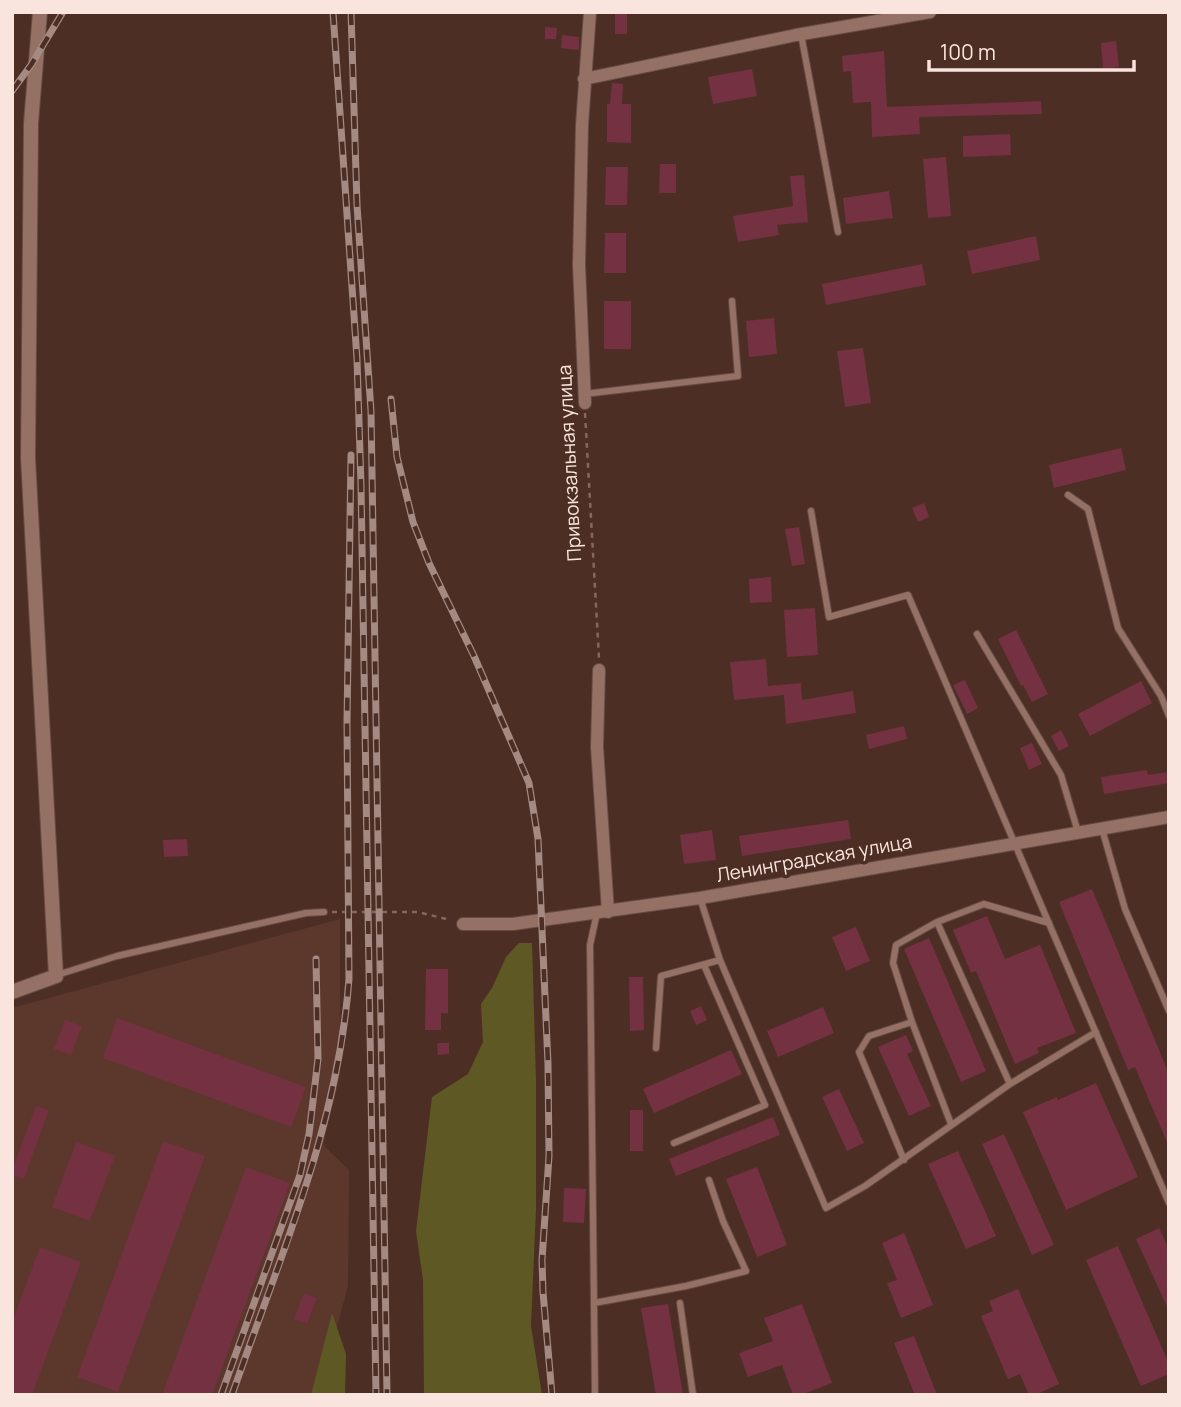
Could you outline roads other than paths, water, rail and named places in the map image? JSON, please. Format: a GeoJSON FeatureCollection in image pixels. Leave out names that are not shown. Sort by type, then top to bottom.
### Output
{"type":"FeatureCollection","features":[{"type":"Feature","properties":{"kind":"street"},"geometry":{"type":"LineString","coordinates":[[12,992],[56,975],[28,458],[31,123],[40,12]]}},
{"type":"Feature","properties":{"kind":"street","name":"Привокзальная улица"},"geometry":{"type":"LineString","coordinates":[[584,398],[579,265],[584,79],[590,12]]}},
{"type":"Feature","properties":{"kind":"street"},"geometry":{"type":"LineString","coordinates":[[584,79],[801,34],[930,12]]}},
{"type":"Feature","properties":{"kind":"street"},"geometry":{"type":"LineString","coordinates":[[599,670],[597,747],[602,913]]}},
{"type":"Feature","properties":{"kind":"street","name":"Ленинградская улица"},"geometry":{"type":"LineString","coordinates":[[463,924],[513,924],[602,913],[1169,817]]}},
{"type":"Feature","properties":{"kind":"lane"},"geometry":{"type":"LineString","coordinates":[[801,34],[838,232]]}},
{"type":"Feature","properties":{"kind":"lane"},"geometry":{"type":"LineString","coordinates":[[584,398],[738,376],[732,301]]}},
{"type":"Feature","properties":{"kind":"lane"},"geometry":{"type":"LineString","coordinates":[[1068,495],[1088,509],[1118,628],[1161,696],[1169,716]]}},
{"type":"Feature","properties":{"kind":"lane"},"geometry":{"type":"LineString","coordinates":[[811,511],[829,617],[908,594],[1169,1203]]}},
{"type":"Feature","properties":{"kind":"lane"},"geometry":{"type":"LineString","coordinates":[[977,634],[1061,775],[1078,832]]}},
{"type":"Feature","properties":{"kind":"lane"},"geometry":{"type":"LineString","coordinates":[[1102,828],[1125,909],[1169,1011]]}},
{"type":"Feature","properties":{"kind":"lane"},"geometry":{"type":"LineString","coordinates":[[700,898],[720,960],[826,1208],[904,1160],[1010,1084],[1097,1032]]}},
{"type":"Feature","properties":{"kind":"lane"},"geometry":{"type":"LineString","coordinates":[[951,1124],[893,963],[896,945],[937,922],[984,904],[1049,923]]}},
{"type":"Feature","properties":{"kind":"lane"},"geometry":{"type":"LineString","coordinates":[[56,975],[117,957],[306,913],[324,912]]}},
{"type":"Feature","properties":{"kind":"lane"},"geometry":{"type":"LineString","coordinates":[[595,1395],[590,945],[602,913]]}},
{"type":"Feature","properties":{"kind":"lane"},"geometry":{"type":"LineString","coordinates":[[937,922],[1010,1084]]}},
{"type":"Feature","properties":{"kind":"lane"},"geometry":{"type":"LineString","coordinates":[[656,1048],[661,976],[720,960]]}},
{"type":"Feature","properties":{"kind":"lane"},"geometry":{"type":"LineString","coordinates":[[674,1143],[765,1105],[704,965]]}},
{"type":"Feature","properties":{"kind":"lane"},"geometry":{"type":"LineString","coordinates":[[904,1160],[859,1052],[869,1036],[912,1021]]}},
{"type":"Feature","properties":{"kind":"lane"},"geometry":{"type":"LineString","coordinates":[[594,1303],[686,1286],[746,1271],[723,1221],[709,1181]]}},
{"type":"Feature","properties":{"kind":"lane"},"geometry":{"type":"LineString","coordinates":[[680,1303],[693,1395]]}},
{"type":"Feature","properties":{"kind":"railway"},"geometry":{"type":"LineString","coordinates":[[12,91],[63,12]]}},
{"type":"Feature","properties":{"kind":"railway"},"geometry":{"type":"LineString","coordinates":[[333,12],[357,359],[361,485],[376,1395]]}},
{"type":"Feature","properties":{"kind":"railway"},"geometry":{"type":"LineString","coordinates":[[351,12],[357,205],[371,411],[387,1395]]}},
{"type":"Feature","properties":{"kind":"railway"},"geometry":{"type":"LineString","coordinates":[[391,399],[397,457],[413,522],[529,783],[538,839],[548,1064],[549,1156],[542,1260],[552,1395]]}},
{"type":"Feature","properties":{"kind":"railway"},"geometry":{"type":"LineString","coordinates":[[232,1395],[320,1139],[343,1034],[349,979],[347,723],[351,455]]}},
{"type":"Feature","properties":{"kind":"railway"},"geometry":{"type":"LineString","coordinates":[[221,1395],[300,1175],[309,1134],[318,1059],[316,959]]}}]}
